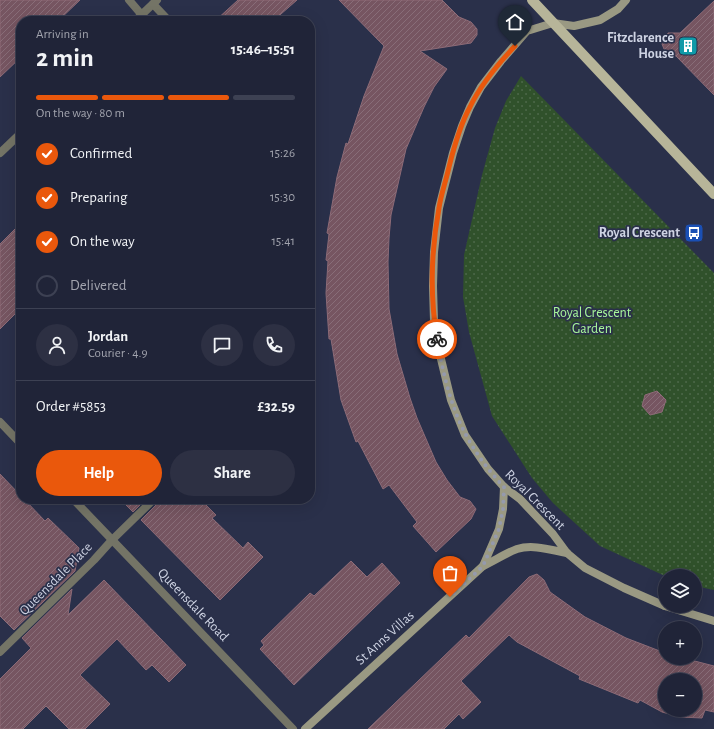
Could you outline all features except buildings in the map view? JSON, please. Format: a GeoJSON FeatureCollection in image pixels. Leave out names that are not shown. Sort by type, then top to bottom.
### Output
{"type":"FeatureCollection","features":[{"type":"Feature","properties":{"kind":"main road"},"geometry":{"type":"LineString","coordinates":[[532,0],[714,194]]}},
{"type":"Feature","properties":{"kind":"street"},"geometry":{"type":"LineString","coordinates":[[129,0],[142,14]]}},
{"type":"Feature","properties":{"kind":"street"},"geometry":{"type":"LineString","coordinates":[[553,23],[574,26],[600,20],[618,9],[626,0]]}},
{"type":"Feature","properties":{"kind":"street"},"geometry":{"type":"LineString","coordinates":[[140,16],[155,2],[165,16]]}},
{"type":"Feature","properties":{"kind":"street","name":"Royal Crescent"},"geometry":{"type":"LineString","coordinates":[[553,23],[528,31],[501,61],[481,87],[470,107],[453,153],[439,208],[432,286],[434,321],[451,400],[465,435],[488,469],[504,487],[520,499],[553,534],[567,554],[585,568],[624,588],[658,603]]}},
{"type":"Feature","properties":{"kind":"street"},"geometry":{"type":"LineString","coordinates":[[0,154],[16,138]]}},
{"type":"Feature","properties":{"kind":"street"},"geometry":{"type":"LineString","coordinates":[[0,422],[16,439]]}},
{"type":"Feature","properties":{"kind":"street","name":"St Anns Villas"},"geometry":{"type":"LineString","coordinates":[[483,566],[499,529],[503,509],[504,487]]}},
{"type":"Feature","properties":{"kind":"street","name":"Queensdale Road"},"geometry":{"type":"LineString","coordinates":[[78,504],[293,729]]}},
{"type":"Feature","properties":{"kind":"street","name":"Queensdale Place"},"geometry":{"type":"LineString","coordinates":[[0,652],[149,504]]}},
{"type":"Feature","properties":{"kind":"street","name":"St Anns Villas"},"geometry":{"type":"LineString","coordinates":[[305,729],[483,566],[517,549],[528,547],[536,547],[567,554]]}},
{"type":"Feature","properties":{"kind":"street","name":"Royal Crescent"},"geometry":{"type":"LineString","coordinates":[[688,613],[714,621]]}},
{"type":"Feature","properties":{"kind":"green space","name":"Royal Crescent Garden"},"geometry":{"type":"Polygon","coordinates":[[[521,76],[714,273],[714,590],[702,587],[702,569],[658,569],[658,573],[600,546],[553,503],[532,478],[492,416],[469,332],[463,297],[464,255],[482,175],[495,128],[506,101],[521,76]]]}},
{"type":"Feature","properties":{"kind":"way so far"},"geometry":{"type":"LineString","coordinates":[[437,339],[451,400],[465,435],[488,469],[504,487],[503,509],[499,529],[483,566],[450,597]]}},
{"type":"Feature","properties":{"kind":"place","name":"Fitzclarence House"},"geometry":{"type":"Point","coordinates":[688,46]}},
{"type":"Feature","properties":{"kind":"place","name":"Royal Crescent"},"geometry":{"type":"Point","coordinates":[694,233]}},
{"type":"Feature","properties":{"kind":"route"},"geometry":{"type":"LineString","coordinates":[[437,339],[434,321],[432,286],[434,252],[439,208],[453,153],[470,107],[481,87],[501,61],[515,46]]}}]}
